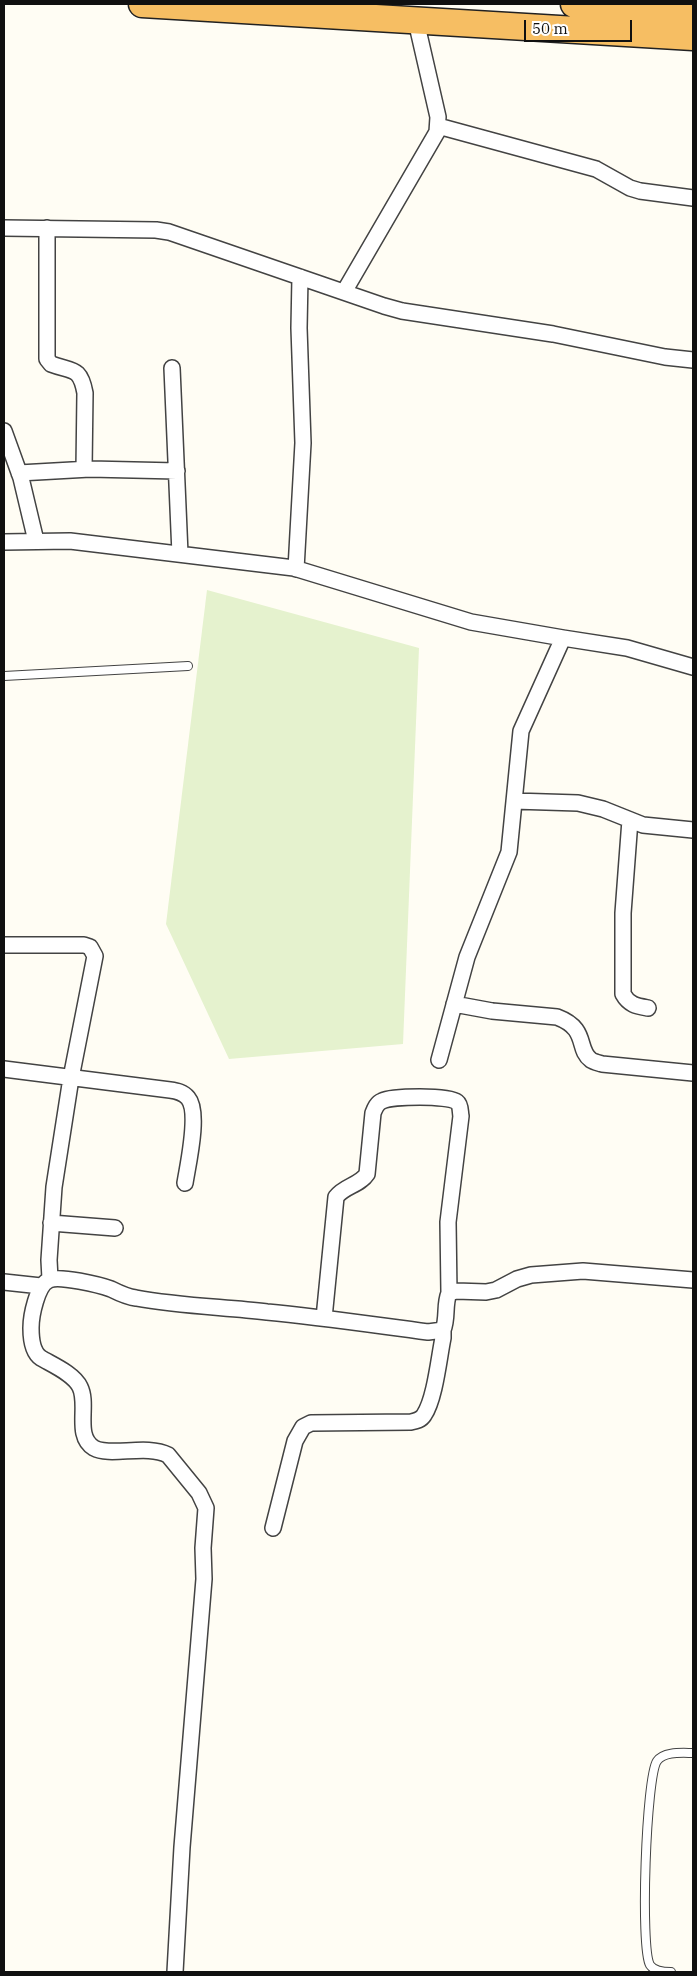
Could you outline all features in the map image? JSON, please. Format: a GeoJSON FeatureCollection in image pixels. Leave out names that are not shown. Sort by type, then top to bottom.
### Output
{"type":"FeatureCollection","features":[{"type":"Feature","properties":{"kind":"highway"},"geometry":{"type":"LineString","coordinates":[[142,4],[693,37]]}},
{"type":"Feature","properties":{"kind":"highway"},"geometry":{"type":"LineString","coordinates":[[574,4],[693,11]]}},
{"type":"Feature","properties":{"kind":"street"},"geometry":{"type":"LineString","coordinates":[[344,292],[434,139],[438,126],[438,117],[416,21]]}},
{"type":"Feature","properties":{"kind":"street"},"geometry":{"type":"LineString","coordinates":[[438,126],[596,169],[630,188],[640,191],[693,198]]}},
{"type":"Feature","properties":{"kind":"street"},"geometry":{"type":"LineString","coordinates":[[4,228],[169,232],[402,311],[553,334],[664,357],[693,360]]}},
{"type":"Feature","properties":{"kind":"street"},"geometry":{"type":"LineString","coordinates":[[47,228],[47,359],[51,364],[73,370],[80,376],[82,381],[84,394],[84,469]]}},
{"type":"Feature","properties":{"kind":"street"},"geometry":{"type":"LineString","coordinates":[[296,569],[303,444],[299,328],[300,277]]}},
{"type":"Feature","properties":{"kind":"street"},"geometry":{"type":"LineString","coordinates":[[172,368],[180,554]]}},
{"type":"Feature","properties":{"kind":"street"},"geometry":{"type":"LineString","coordinates":[[4,431],[19,473],[36,541]]}},
{"type":"Feature","properties":{"kind":"street"},"geometry":{"type":"LineString","coordinates":[[19,473],[84,469],[177,471]]}},
{"type":"Feature","properties":{"kind":"street"},"geometry":{"type":"LineString","coordinates":[[4,542],[70,541],[296,569],[471,622],[627,648],[693,667]]}},
{"type":"Feature","properties":{"kind":"street"},"geometry":{"type":"LineString","coordinates":[[438,1060],[467,958],[509,852],[521,731],[563,638]]}},
{"type":"Feature","properties":{"kind":"street"},"geometry":{"type":"LineString","coordinates":[[514,801],[578,803],[603,809],[643,825],[693,830]]}},
{"type":"Feature","properties":{"kind":"street"},"geometry":{"type":"LineString","coordinates":[[630,820],[624,913],[624,994],[626,1001],[632,1005],[648,1008]]}},
{"type":"Feature","properties":{"kind":"street"},"geometry":{"type":"LineString","coordinates":[[4,945],[84,946],[90,947],[94,951],[95,956],[71,1078],[54,1187],[46,1282],[38,1294],[31,1324],[33,1348],[38,1356],[67,1375],[81,1388],[84,1432],[88,1443],[95,1448],[103,1450],[162,1451],[168,1455],[199,1493],[206,1508],[203,1548],[204,1579],[182,1847],[175,1972]]}},
{"type":"Feature","properties":{"kind":"street"},"geometry":{"type":"LineString","coordinates":[[454,1004],[492,1011],[557,1017],[575,1027],[587,1055],[592,1061],[602,1064],[693,1073]]}},
{"type":"Feature","properties":{"kind":"street"},"geometry":{"type":"LineString","coordinates":[[4,1069],[182,1093],[189,1098],[193,1108],[194,1119],[185,1183]]}},
{"type":"Feature","properties":{"kind":"street"},"geometry":{"type":"LineString","coordinates":[[273,1528],[295,1442],[303,1427],[311,1423],[411,1422],[419,1420],[424,1415],[431,1396],[445,1324],[446,1300],[449,1293],[448,1222],[461,1116],[460,1105],[457,1101],[448,1098],[391,1098],[377,1104],[372,1113],[367,1174],[364,1179],[342,1190],[336,1197],[324,1318]]}},
{"type":"Feature","properties":{"kind":"street"},"geometry":{"type":"LineString","coordinates":[[51,1223],[115,1228]]}},
{"type":"Feature","properties":{"kind":"street"},"geometry":{"type":"LineString","coordinates":[[449,1293],[456,1291],[486,1292],[496,1290],[517,1278],[583,1271],[693,1280]]}},
{"type":"Feature","properties":{"kind":"street"},"geometry":{"type":"LineString","coordinates":[[4,1282],[46,1282],[60,1278],[102,1286],[134,1298],[158,1302],[324,1318],[428,1332],[443,1330]]}},
{"type":"Feature","properties":{"kind":"lane"},"geometry":{"type":"LineString","coordinates":[[4,676],[188,666]]}},
{"type":"Feature","properties":{"kind":"lane"},"geometry":{"type":"LineString","coordinates":[[671,1972],[654,1969],[649,1964],[648,1954],[646,1932],[646,1845],[652,1780],[654,1767],[658,1759],[666,1754],[693,1753]]}},
{"type":"Feature","properties":{"kind":"green space"},"geometry":{"type":"Polygon","coordinates":[[[207,590],[419,648],[403,1044],[229,1059],[166,924],[207,590]]]}}]}
